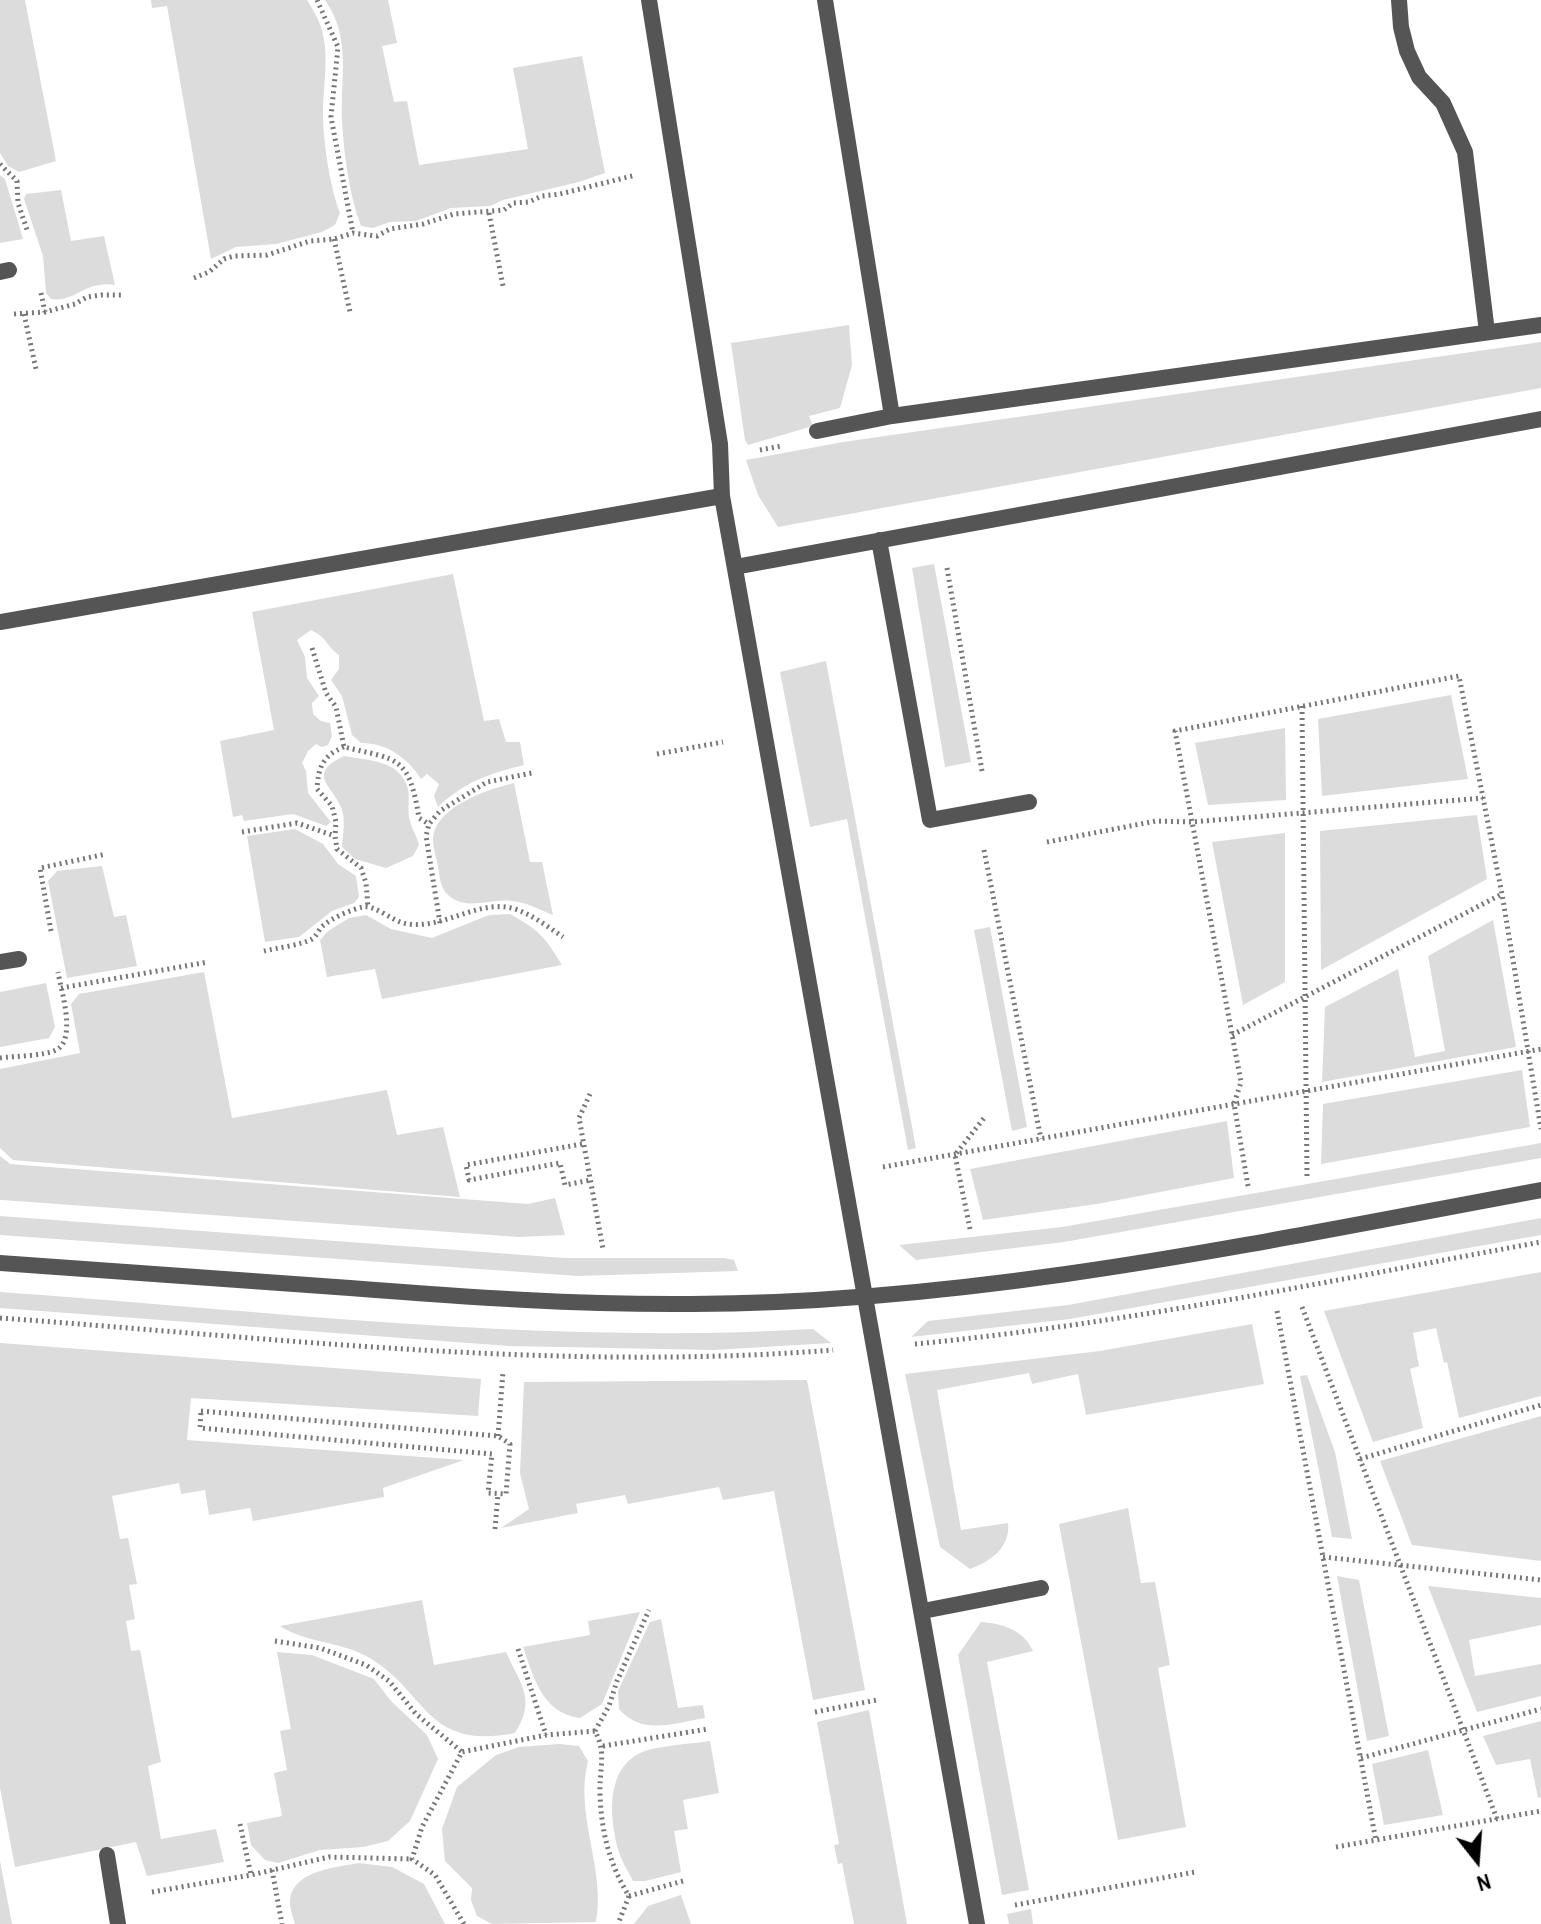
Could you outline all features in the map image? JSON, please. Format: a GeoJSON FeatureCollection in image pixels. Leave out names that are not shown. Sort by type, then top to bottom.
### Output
{"type":"FeatureCollection","features":[{"type":"Feature","properties":{"kind":"street"},"geometry":{"type":"LineString","coordinates":[[649,0],[721,458],[722,496],[977,1924]]}},
{"type":"Feature","properties":{"kind":"street"},"geometry":{"type":"LineString","coordinates":[[825,0],[892,416]]}},
{"type":"Feature","properties":{"kind":"street"},"geometry":{"type":"LineString","coordinates":[[1399,0],[1407,51],[1419,77],[1443,103],[1465,152],[1487,332]]}},
{"type":"Feature","properties":{"kind":"street"},"geometry":{"type":"LineString","coordinates":[[817,431],[892,416],[1541,325]]}},
{"type":"Feature","properties":{"kind":"street"},"geometry":{"type":"LineString","coordinates":[[735,567],[1541,419]]}},
{"type":"Feature","properties":{"kind":"street"},"geometry":{"type":"LineString","coordinates":[[0,622],[722,496]]}},
{"type":"Feature","properties":{"kind":"street"},"geometry":{"type":"LineString","coordinates":[[879,540],[930,820],[1029,802]]}},
{"type":"Feature","properties":{"kind":"street"},"geometry":{"type":"LineString","coordinates":[[0,962],[19,959]]}},
{"type":"Feature","properties":{"kind":"street"},"geometry":{"type":"LineString","coordinates":[[0,1263],[538,1302],[694,1304],[865,1297],[1145,1264],[1541,1190]]}},
{"type":"Feature","properties":{"kind":"street"},"geometry":{"type":"LineString","coordinates":[[923,1611],[1041,1588]]}},
{"type":"Feature","properties":{"kind":"street"},"geometry":{"type":"LineString","coordinates":[[107,1855],[118,1924]]}},
{"type":"Feature","properties":{"kind":"path"},"geometry":{"type":"LineString","coordinates":[[317,0],[338,47],[331,117],[353,233]]}},
{"type":"Feature","properties":{"kind":"path"},"geometry":{"type":"LineString","coordinates":[[194,278],[234,256],[267,255],[310,241],[334,239],[353,233],[377,236],[390,229],[423,224],[454,214],[504,210],[513,203],[529,202],[542,196],[647,172]]}},
{"type":"Feature","properties":{"kind":"path"},"geometry":{"type":"LineString","coordinates":[[489,213],[503,286]]}},
{"type":"Feature","properties":{"kind":"path"},"geometry":{"type":"LineString","coordinates":[[334,239],[350,312]]}},
{"type":"Feature","properties":{"kind":"path"},"geometry":{"type":"LineString","coordinates":[[12,314],[75,304],[87,297],[122,295]]}},
{"type":"Feature","properties":{"kind":"path"},"geometry":{"type":"LineString","coordinates":[[24,314],[36,369]]}},
{"type":"Feature","properties":{"kind":"path"},"geometry":{"type":"LineString","coordinates":[[721,458],[809,441],[817,431]]}},
{"type":"Feature","properties":{"kind":"path"},"geometry":{"type":"LineString","coordinates":[[312,648],[326,693],[336,707],[344,747]]}},
{"type":"Feature","properties":{"kind":"path"},"geometry":{"type":"LineString","coordinates":[[1248,1186],[1234,1104],[1241,1082],[1175,731],[1302,706],[1459,676],[1502,894],[1541,1129]]}},
{"type":"Feature","properties":{"kind":"path"},"geometry":{"type":"LineString","coordinates":[[1302,706],[1307,1176]]}},
{"type":"Feature","properties":{"kind":"path"},"geometry":{"type":"LineString","coordinates":[[657,754],[724,742]]}},
{"type":"Feature","properties":{"kind":"path"},"geometry":{"type":"LineString","coordinates":[[368,907],[361,868],[337,849],[332,806],[317,789],[321,764],[331,752],[344,747],[378,753],[397,762],[411,778],[419,818],[429,824]]}},
{"type":"Feature","properties":{"kind":"path"},"geometry":{"type":"LineString","coordinates":[[440,923],[426,836],[429,824],[440,811],[487,782],[532,773]]}},
{"type":"Feature","properties":{"kind":"path"},"geometry":{"type":"LineString","coordinates":[[1036,844],[1156,821],[1192,822],[1483,798]]}},
{"type":"Feature","properties":{"kind":"path"},"geometry":{"type":"LineString","coordinates":[[242,832],[297,823],[335,836]]}},
{"type":"Feature","properties":{"kind":"path"},"geometry":{"type":"LineString","coordinates":[[1232,1035],[1502,894]]}},
{"type":"Feature","properties":{"kind":"path"},"geometry":{"type":"LineString","coordinates":[[264,951],[312,939],[324,924],[363,907],[404,924],[440,923],[485,908],[512,908],[533,917],[563,937]]}},
{"type":"Feature","properties":{"kind":"path"},"geometry":{"type":"LineString","coordinates":[[61,988],[208,962]]}},
{"type":"Feature","properties":{"kind":"path"},"geometry":{"type":"LineString","coordinates":[[843,1174],[1541,1049]]}},
{"type":"Feature","properties":{"kind":"path"},"geometry":{"type":"LineString","coordinates":[[590,1094],[579,1118],[603,1249]]}},
{"type":"Feature","properties":{"kind":"path"},"geometry":{"type":"LineString","coordinates":[[970,1229],[955,1155],[984,1118]]}},
{"type":"Feature","properties":{"kind":"path"},"geometry":{"type":"LineString","coordinates":[[582,1144],[466,1165],[469,1180],[560,1163],[565,1185],[591,1180]]}},
{"type":"Feature","properties":{"kind":"path"},"geometry":{"type":"LineString","coordinates":[[1302,1307],[1497,1819]]}},
{"type":"Feature","properties":{"kind":"path"},"geometry":{"type":"LineString","coordinates":[[1277,1311],[1376,1841]]}},
{"type":"Feature","properties":{"kind":"path"},"geometry":{"type":"LineString","coordinates":[[498,1436],[503,1372]]}},
{"type":"Feature","properties":{"kind":"path"},"geometry":{"type":"LineString","coordinates":[[1360,1459],[1541,1405]]}},
{"type":"Feature","properties":{"kind":"path"},"geometry":{"type":"LineString","coordinates":[[201,1411],[498,1436],[510,1444],[506,1494],[488,1493],[492,1454],[200,1428],[201,1411]]}},
{"type":"Feature","properties":{"kind":"path"},"geometry":{"type":"LineString","coordinates":[[495,1529],[498,1494]]}},
{"type":"Feature","properties":{"kind":"path"},"geometry":{"type":"LineString","coordinates":[[1323,1557],[1541,1580]]}},
{"type":"Feature","properties":{"kind":"path"},"geometry":{"type":"LineString","coordinates":[[595,1731],[609,1706],[649,1610]]}},
{"type":"Feature","properties":{"kind":"path"},"geometry":{"type":"LineString","coordinates":[[275,1641],[320,1648],[366,1665],[389,1681],[416,1714],[462,1752]]}},
{"type":"Feature","properties":{"kind":"path"},"geometry":{"type":"LineString","coordinates":[[518,1649],[546,1735]]}},
{"type":"Feature","properties":{"kind":"path"},"geometry":{"type":"LineString","coordinates":[[815,1712],[877,1700]]}},
{"type":"Feature","properties":{"kind":"path"},"geometry":{"type":"LineString","coordinates":[[1361,1758],[1541,1709]]}},
{"type":"Feature","properties":{"kind":"path"},"geometry":{"type":"LineString","coordinates":[[603,1746],[708,1729]]}},
{"type":"Feature","properties":{"kind":"path"},"geometry":{"type":"LineString","coordinates":[[462,1752],[546,1735],[595,1731]]}},
{"type":"Feature","properties":{"kind":"path"},"geometry":{"type":"LineString","coordinates":[[595,1731],[603,1746],[600,1792],[604,1838],[614,1873],[629,1896]]}},
{"type":"Feature","properties":{"kind":"path"},"geometry":{"type":"LineString","coordinates":[[412,1859],[422,1827],[462,1752]]}},
{"type":"Feature","properties":{"kind":"path"},"geometry":{"type":"LineString","coordinates":[[1336,1847],[1541,1811]]}},
{"type":"Feature","properties":{"kind":"path"},"geometry":{"type":"LineString","coordinates":[[240,1824],[251,1875]]}},
{"type":"Feature","properties":{"kind":"path"},"geometry":{"type":"LineString","coordinates":[[144,1893],[251,1875],[329,1857],[412,1859],[435,1875],[464,1924]]}},
{"type":"Feature","properties":{"kind":"path"},"geometry":{"type":"LineString","coordinates":[[272,1870],[282,1924]]}},
{"type":"Feature","properties":{"kind":"path"},"geometry":{"type":"LineString","coordinates":[[1028,1902],[1195,1872]]}},
{"type":"Feature","properties":{"kind":"path"},"geometry":{"type":"LineString","coordinates":[[629,1896],[683,1881]]}},
{"type":"Feature","properties":{"kind":"path"},"geometry":{"type":"LineString","coordinates":[[618,1924],[629,1896]]}},
{"type":"Feature","properties":{"kind":"shaded area"},"geometry":{"type":"Polygon","coordinates":[[[0,0],[25,0],[56,161],[19,172],[8,166],[0,153],[0,0]]]}},
{"type":"Feature","properties":{"kind":"shaded area"},"geometry":{"type":"Polygon","coordinates":[[[151,0],[307,0],[319,22],[324,43],[325,147],[340,213],[335,225],[322,232],[276,244],[236,247],[211,259],[167,6],[152,8],[151,0]]]}},
{"type":"Feature","properties":{"kind":"shaded area"},"geometry":{"type":"Polygon","coordinates":[[[325,0],[388,0],[397,43],[382,46],[394,102],[407,101],[419,165],[528,149],[513,68],[582,56],[605,173],[490,206],[451,208],[416,221],[390,222],[373,228],[361,226],[350,188],[344,147],[342,44],[339,29],[325,0]]]}},
{"type":"Feature","properties":{"kind":"shaded area"},"geometry":{"type":"Polygon","coordinates":[[[0,175],[5,179],[23,239],[0,243],[0,175]]]}},
{"type":"Feature","properties":{"kind":"shaded area"},"geometry":{"type":"Polygon","coordinates":[[[61,190],[71,241],[104,236],[115,285],[105,284],[67,298],[51,299],[46,293],[43,256],[24,199],[26,194],[61,190]]]}},
{"type":"Feature","properties":{"kind":"shaded area"},"geometry":{"type":"Polygon","coordinates":[[[849,325],[852,365],[840,408],[809,416],[813,426],[748,445],[731,343],[849,325]]]}},
{"type":"Feature","properties":{"kind":"shaded area"},"geometry":{"type":"Polygon","coordinates":[[[1541,342],[1541,388],[778,527],[758,495],[746,460],[843,442],[1541,342]]]}},
{"type":"Feature","properties":{"kind":"shaded area"},"geometry":{"type":"Polygon","coordinates":[[[934,564],[971,762],[945,767],[912,568],[934,564]]]}},
{"type":"Feature","properties":{"kind":"shaded area"},"geometry":{"type":"Polygon","coordinates":[[[453,574],[484,721],[499,719],[506,742],[520,742],[524,765],[478,780],[438,807],[434,796],[439,784],[427,774],[421,779],[396,753],[361,743],[352,735],[342,696],[331,680],[339,669],[339,655],[311,630],[297,640],[305,657],[307,678],[319,696],[312,703],[313,714],[321,721],[330,723],[332,736],[328,745],[322,747],[316,744],[308,751],[302,763],[308,793],[331,822],[326,826],[293,814],[244,821],[242,815],[233,817],[220,741],[274,730],[252,612],[453,574]]]}},
{"type":"Feature","properties":{"kind":"shaded area"},"geometry":{"type":"Polygon","coordinates":[[[826,661],[916,1148],[908,1150],[847,819],[810,827],[780,672],[826,661]]]}},
{"type":"Feature","properties":{"kind":"shaded area"},"geometry":{"type":"Polygon","coordinates":[[[1451,695],[1468,779],[1322,796],[1318,719],[1451,695]]]}},
{"type":"Feature","properties":{"kind":"shaded area"},"geometry":{"type":"Polygon","coordinates":[[[1285,728],[1286,800],[1208,805],[1195,743],[1285,728]]]}},
{"type":"Feature","properties":{"kind":"shaded area"},"geometry":{"type":"Polygon","coordinates":[[[344,756],[382,763],[404,779],[409,793],[409,817],[419,845],[413,856],[386,868],[355,859],[342,847],[343,812],[324,774],[326,768],[344,756]]]}},
{"type":"Feature","properties":{"kind":"shaded area"},"geometry":{"type":"Polygon","coordinates":[[[514,783],[530,862],[542,862],[553,915],[517,902],[466,903],[448,895],[441,884],[433,838],[441,820],[470,798],[514,783]]]}},
{"type":"Feature","properties":{"kind":"shaded area"},"geometry":{"type":"Polygon","coordinates":[[[1477,815],[1487,879],[1321,970],[1320,831],[1477,815]]]}},
{"type":"Feature","properties":{"kind":"shaded area"},"geometry":{"type":"Polygon","coordinates":[[[295,829],[323,844],[338,864],[356,876],[359,897],[354,903],[332,911],[299,937],[265,942],[247,836],[295,829]]]}},
{"type":"Feature","properties":{"kind":"shaded area"},"geometry":{"type":"Polygon","coordinates":[[[1285,833],[1285,982],[1243,1005],[1212,842],[1285,833]]]}},
{"type":"Feature","properties":{"kind":"shaded area"},"geometry":{"type":"Polygon","coordinates":[[[102,866],[114,917],[126,915],[137,966],[67,978],[48,881],[57,871],[102,866]]]}},
{"type":"Feature","properties":{"kind":"shaded area"},"geometry":{"type":"Polygon","coordinates":[[[510,914],[540,935],[562,965],[382,999],[375,969],[327,977],[320,940],[349,918],[366,915],[391,929],[432,938],[489,915],[510,914]]]}},
{"type":"Feature","properties":{"kind":"shaded area"},"geometry":{"type":"Polygon","coordinates":[[[1493,920],[1516,1047],[1322,1082],[1325,1007],[1398,969],[1415,1057],[1445,1051],[1428,956],[1493,920]]]}},
{"type":"Feature","properties":{"kind":"shaded area"},"geometry":{"type":"Polygon","coordinates":[[[990,927],[1027,1127],[1012,1131],[974,930],[990,927]]]}},
{"type":"Feature","properties":{"kind":"shaded area"},"geometry":{"type":"Polygon","coordinates":[[[204,972],[232,1118],[387,1090],[397,1135],[443,1127],[460,1197],[13,1160],[0,1148],[0,1069],[80,1053],[71,1004],[79,994],[204,972]]]}},
{"type":"Feature","properties":{"kind":"shaded area"},"geometry":{"type":"Polygon","coordinates":[[[46,983],[55,1027],[49,1038],[0,1047],[0,992],[46,983]]]}},
{"type":"Feature","properties":{"kind":"shaded area"},"geometry":{"type":"Polygon","coordinates":[[[1522,1070],[1530,1127],[1321,1164],[1323,1104],[1522,1070]]]}},
{"type":"Feature","properties":{"kind":"shaded area"},"geometry":{"type":"Polygon","coordinates":[[[1227,1121],[1234,1178],[1097,1204],[983,1220],[970,1169],[1227,1121]]]}},
{"type":"Feature","properties":{"kind":"shaded area"},"geometry":{"type":"Polygon","coordinates":[[[1541,1143],[1541,1158],[1064,1242],[916,1260],[899,1245],[1062,1227],[1541,1143]]]}},
{"type":"Feature","properties":{"kind":"shaded area"},"geometry":{"type":"Polygon","coordinates":[[[0,1156],[10,1164],[528,1204],[555,1198],[565,1235],[519,1237],[0,1200],[0,1156]]]}},
{"type":"Feature","properties":{"kind":"shaded area"},"geometry":{"type":"Polygon","coordinates":[[[0,1216],[564,1258],[724,1258],[734,1260],[738,1271],[578,1276],[0,1235],[0,1216]]]}},
{"type":"Feature","properties":{"kind":"shaded area"},"geometry":{"type":"Polygon","coordinates":[[[1541,1218],[1541,1235],[1070,1319],[911,1337],[928,1321],[1068,1305],[1541,1218]]]}},
{"type":"Feature","properties":{"kind":"shaded area"},"geometry":{"type":"Polygon","coordinates":[[[1541,1272],[1541,1396],[1459,1418],[1436,1328],[1413,1333],[1419,1366],[1410,1369],[1423,1428],[1373,1442],[1324,1311],[1541,1272]]]}},
{"type":"Feature","properties":{"kind":"shaded area"},"geometry":{"type":"Polygon","coordinates":[[[0,1292],[406,1324],[508,1329],[711,1333],[813,1329],[831,1343],[714,1350],[509,1346],[0,1308],[0,1292]]]}},
{"type":"Feature","properties":{"kind":"shaded area"},"geometry":{"type":"Polygon","coordinates":[[[1252,1324],[1264,1384],[1086,1415],[1078,1374],[1032,1384],[1029,1373],[937,1390],[961,1530],[1008,1523],[1003,1546],[985,1562],[970,1569],[940,1547],[905,1374],[1100,1351],[1252,1324]]]}},
{"type":"Feature","properties":{"kind":"shaded area"},"geometry":{"type":"Polygon","coordinates":[[[0,1343],[481,1379],[478,1416],[191,1398],[187,1440],[464,1460],[383,1488],[384,1497],[253,1521],[250,1508],[209,1515],[205,1490],[181,1494],[179,1483],[112,1496],[120,1539],[128,1538],[137,1584],[129,1585],[135,1619],[126,1621],[131,1651],[140,1650],[161,1762],[148,1766],[161,1839],[216,1829],[224,1862],[147,1876],[136,1842],[15,1867],[0,1788],[0,1343]]]}},
{"type":"Feature","properties":{"kind":"shaded area"},"geometry":{"type":"Polygon","coordinates":[[[1307,1375],[1335,1452],[1352,1539],[1332,1537],[1300,1376],[1307,1375]]]}},
{"type":"Feature","properties":{"kind":"shaded area"},"geometry":{"type":"Polygon","coordinates":[[[807,1380],[865,1690],[813,1700],[774,1491],[723,1500],[719,1487],[628,1504],[625,1495],[576,1504],[578,1513],[501,1528],[529,1509],[520,1473],[524,1382],[807,1380]]]}},
{"type":"Feature","properties":{"kind":"shaded area"},"geometry":{"type":"Polygon","coordinates":[[[1541,1416],[1541,1561],[1412,1545],[1380,1461],[1541,1416]]]}},
{"type":"Feature","properties":{"kind":"shaded area"},"geometry":{"type":"Polygon","coordinates":[[[1128,1508],[1141,1583],[1155,1582],[1170,1665],[1158,1668],[1186,1827],[1118,1840],[1059,1524],[1128,1508]]]}},
{"type":"Feature","properties":{"kind":"shaded area"},"geometry":{"type":"Polygon","coordinates":[[[1337,1576],[1359,1580],[1389,1736],[1367,1741],[1337,1576]]]}},
{"type":"Feature","properties":{"kind":"shaded area"},"geometry":{"type":"Polygon","coordinates":[[[1428,1586],[1541,1598],[1541,1625],[1469,1640],[1475,1676],[1541,1664],[1541,1696],[1477,1712],[1428,1586]]]}},
{"type":"Feature","properties":{"kind":"shaded area"},"geometry":{"type":"Polygon","coordinates":[[[422,1600],[434,1665],[506,1652],[526,1701],[522,1721],[515,1733],[485,1736],[461,1733],[429,1714],[402,1684],[366,1656],[300,1636],[280,1626],[422,1600]]]}},
{"type":"Feature","properties":{"kind":"shaded area"},"geometry":{"type":"Polygon","coordinates":[[[640,1612],[602,1704],[580,1718],[567,1715],[548,1702],[536,1682],[523,1647],[590,1635],[588,1621],[640,1612]]]}},
{"type":"Feature","properties":{"kind":"shaded area"},"geometry":{"type":"Polygon","coordinates":[[[661,1619],[678,1708],[703,1705],[705,1718],[648,1725],[628,1717],[619,1709],[618,1691],[650,1622],[661,1619]]]}},
{"type":"Feature","properties":{"kind":"shaded area"},"geometry":{"type":"Polygon","coordinates":[[[981,1622],[1011,1629],[1024,1638],[1033,1651],[987,1662],[1029,1890],[1002,1895],[958,1655],[981,1622]]]}},
{"type":"Feature","properties":{"kind":"shaded area"},"geometry":{"type":"Polygon","coordinates":[[[277,1652],[312,1655],[374,1679],[391,1701],[427,1735],[438,1759],[410,1821],[388,1841],[363,1847],[320,1850],[278,1863],[265,1860],[251,1845],[247,1823],[282,1816],[274,1773],[287,1770],[280,1731],[291,1729],[277,1652]]]}},
{"type":"Feature","properties":{"kind":"shaded area"},"geometry":{"type":"Polygon","coordinates":[[[869,1710],[907,1924],[854,1924],[842,1863],[838,1864],[834,1845],[839,1844],[817,1722],[869,1710]]]}},
{"type":"Feature","properties":{"kind":"shaded area"},"geometry":{"type":"Polygon","coordinates":[[[1541,1721],[1541,1797],[1538,1798],[1530,1759],[1496,1765],[1483,1736],[1541,1721]]]}},
{"type":"Feature","properties":{"kind":"shaded area"},"geometry":{"type":"Polygon","coordinates":[[[710,1741],[719,1793],[683,1800],[688,1829],[674,1831],[681,1872],[633,1881],[620,1856],[613,1824],[613,1793],[617,1779],[634,1757],[648,1750],[710,1741]]]}},
{"type":"Feature","properties":{"kind":"shaded area"},"geometry":{"type":"Polygon","coordinates":[[[579,1746],[588,1761],[585,1801],[597,1882],[596,1922],[492,1924],[477,1916],[471,1900],[472,1888],[445,1861],[442,1829],[457,1787],[496,1755],[519,1747],[579,1746]]]}},
{"type":"Feature","properties":{"kind":"shaded area"},"geometry":{"type":"Polygon","coordinates":[[[1428,1750],[1443,1815],[1384,1825],[1372,1764],[1428,1750]]]}},
{"type":"Feature","properties":{"kind":"shaded area"},"geometry":{"type":"Polygon","coordinates":[[[0,1861],[12,1924],[0,1924],[0,1861]]]}},
{"type":"Feature","properties":{"kind":"shaded area"},"geometry":{"type":"Polygon","coordinates":[[[359,1863],[392,1867],[424,1884],[445,1924],[295,1924],[290,1899],[293,1889],[300,1882],[318,1872],[359,1863]]]}},
{"type":"Feature","properties":{"kind":"shaded area"},"geometry":{"type":"Polygon","coordinates":[[[681,1895],[691,1924],[634,1924],[648,1906],[681,1895]]]}},
{"type":"Feature","properties":{"kind":"shaded area"},"geometry":{"type":"Polygon","coordinates":[[[1031,1909],[1033,1924],[1009,1924],[1007,1914],[1031,1909]]]}}]}
